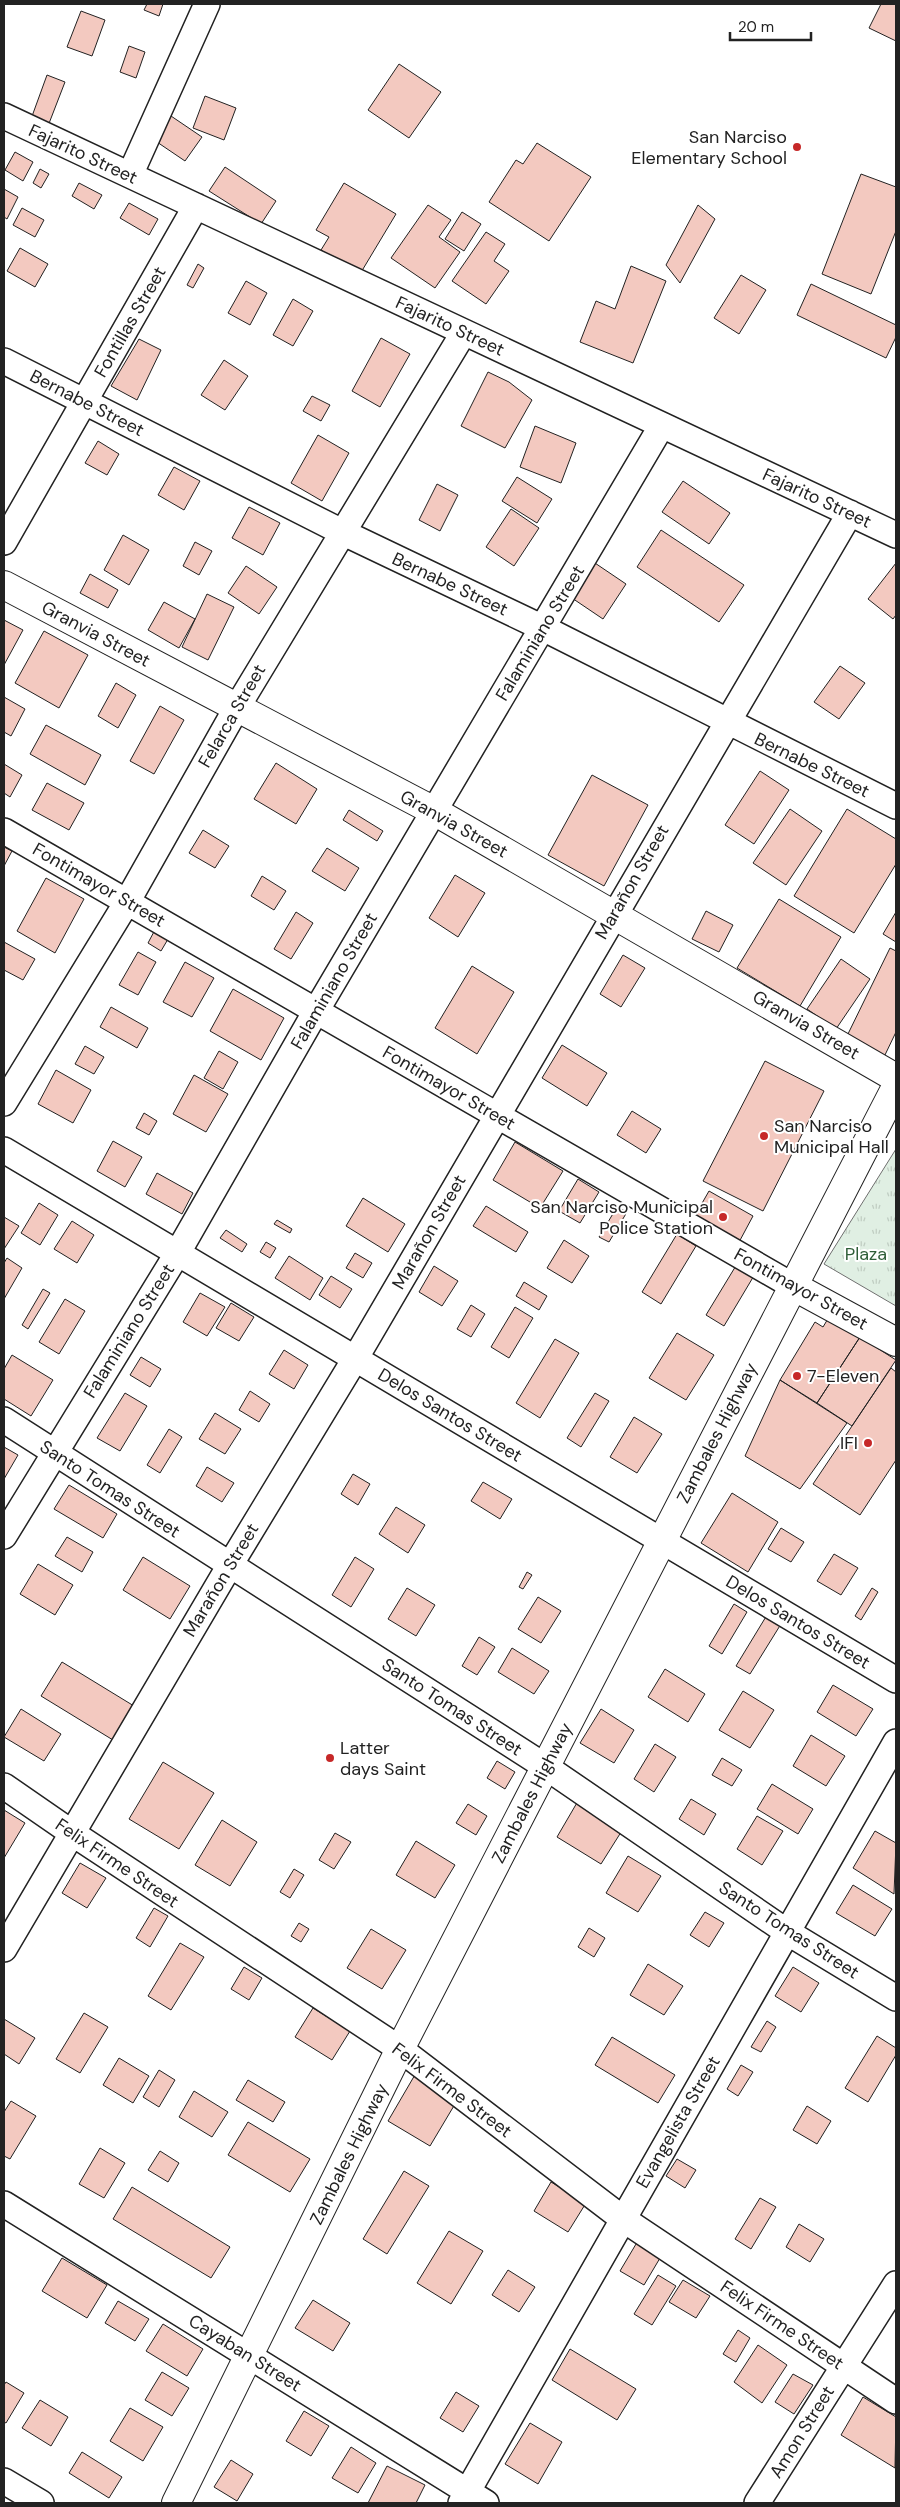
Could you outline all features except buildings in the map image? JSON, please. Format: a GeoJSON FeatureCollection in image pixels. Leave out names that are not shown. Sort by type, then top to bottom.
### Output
{"type":"FeatureCollection","features":[{"type":"Feature","properties":{"kind":"main road","name":"Granvia Street"},"geometry":{"type":"LineString","coordinates":[[4,585],[236,709],[434,811],[614,913],[896,1078]]}},
{"type":"Feature","properties":{"kind":"main road","name":"Zambales Highway"},"geometry":{"type":"LineString","coordinates":[[176,2503],[400,2050],[896,1087]]}},
{"type":"Feature","properties":{"kind":"main road","name":"Fontimayor Street"},"geometry":{"type":"LineString","coordinates":[[793,1286],[896,1342]]}},
{"type":"Feature","properties":{"kind":"street"},"geometry":{"type":"LineString","coordinates":[[130,175],[207,4]]}},
{"type":"Feature","properties":{"kind":"street","name":"Fajarito Street"},"geometry":{"type":"LineString","coordinates":[[4,116],[896,535]]}},
{"type":"Feature","properties":{"kind":"street","name":"Fontillas Street"},"geometry":{"type":"LineString","coordinates":[[4,542],[196,206]]}},
{"type":"Feature","properties":{"kind":"street","name":"Felarca Street"},"geometry":{"type":"LineString","coordinates":[[4,1103],[127,902],[236,709],[464,332]]}},
{"type":"Feature","properties":{"kind":"street","name":"Bernabe Street"},"geometry":{"type":"LineString","coordinates":[[4,361],[342,532],[544,628],[726,722],[896,806]]}},
{"type":"Feature","properties":{"kind":"street","name":"Falaminiano Street"},"geometry":{"type":"LineString","coordinates":[[4,1536],[53,1452],[177,1254],[316,1011],[544,628],[662,425]]}},
{"type":"Feature","properties":{"kind":"street","name":"Marañon Street"},"geometry":{"type":"LineString","coordinates":[[4,1949],[230,1565],[355,1359],[614,913],[850,513]]}},
{"type":"Feature","properties":{"kind":"street","name":"Fontimayor Street"},"geometry":{"type":"LineString","coordinates":[[4,832],[793,1286]]}},
{"type":"Feature","properties":{"kind":"street","name":"Delos Santos Street"},"geometry":{"type":"LineString","coordinates":[[4,1150],[896,1680]]}},
{"type":"Feature","properties":{"kind":"street","name":"Santo Tomas Street"},"geometry":{"type":"LineString","coordinates":[[4,1420],[546,1767],[788,1932],[896,1998]]}},
{"type":"Feature","properties":{"kind":"street","name":"Evangelista Street"},"geometry":{"type":"LineString","coordinates":[[472,2499],[623,2219],[896,1742]]}},
{"type":"Feature","properties":{"kind":"street","name":"Felix Firme Street"},"geometry":{"type":"LineString","coordinates":[[4,1786],[72,1834],[400,2050],[623,2219],[896,2401]]}},
{"type":"Feature","properties":{"kind":"street","name":"Cayaban Street"},"geometry":{"type":"LineString","coordinates":[[4,2204],[249,2356],[472,2499]]}},
{"type":"Feature","properties":{"kind":"street","name":"Amon Street"},"geometry":{"type":"LineString","coordinates":[[757,2503],[896,2284]]}},
{"type":"Feature","properties":{"kind":"street"},"geometry":{"type":"LineString","coordinates":[[4,2480],[41,2503]]}},
{"type":"Feature","properties":{"kind":"green space","name":"Plaza"},"geometry":{"type":"Polygon","coordinates":[[[896,1149],[896,1306],[824,1264],[896,1149]]]}},
{"type":"Feature","properties":{"kind":"place","name":"San Narciso Elementary School"},"geometry":{"type":"Point","coordinates":[797,147]}},
{"type":"Feature","properties":{"kind":"place","name":"San Narciso Municipal Hall"},"geometry":{"type":"Point","coordinates":[764,1136]}},
{"type":"Feature","properties":{"kind":"place","name":"San Narciso Municipal Police Station"},"geometry":{"type":"Point","coordinates":[723,1217]}},
{"type":"Feature","properties":{"kind":"place","name":"7-Eleven"},"geometry":{"type":"Point","coordinates":[797,1376]}},
{"type":"Feature","properties":{"kind":"place","name":"IFI"},"geometry":{"type":"Point","coordinates":[868,1443]}},
{"type":"Feature","properties":{"kind":"place","name":"Latter days Saint"},"geometry":{"type":"Point","coordinates":[330,1758]}}]}
